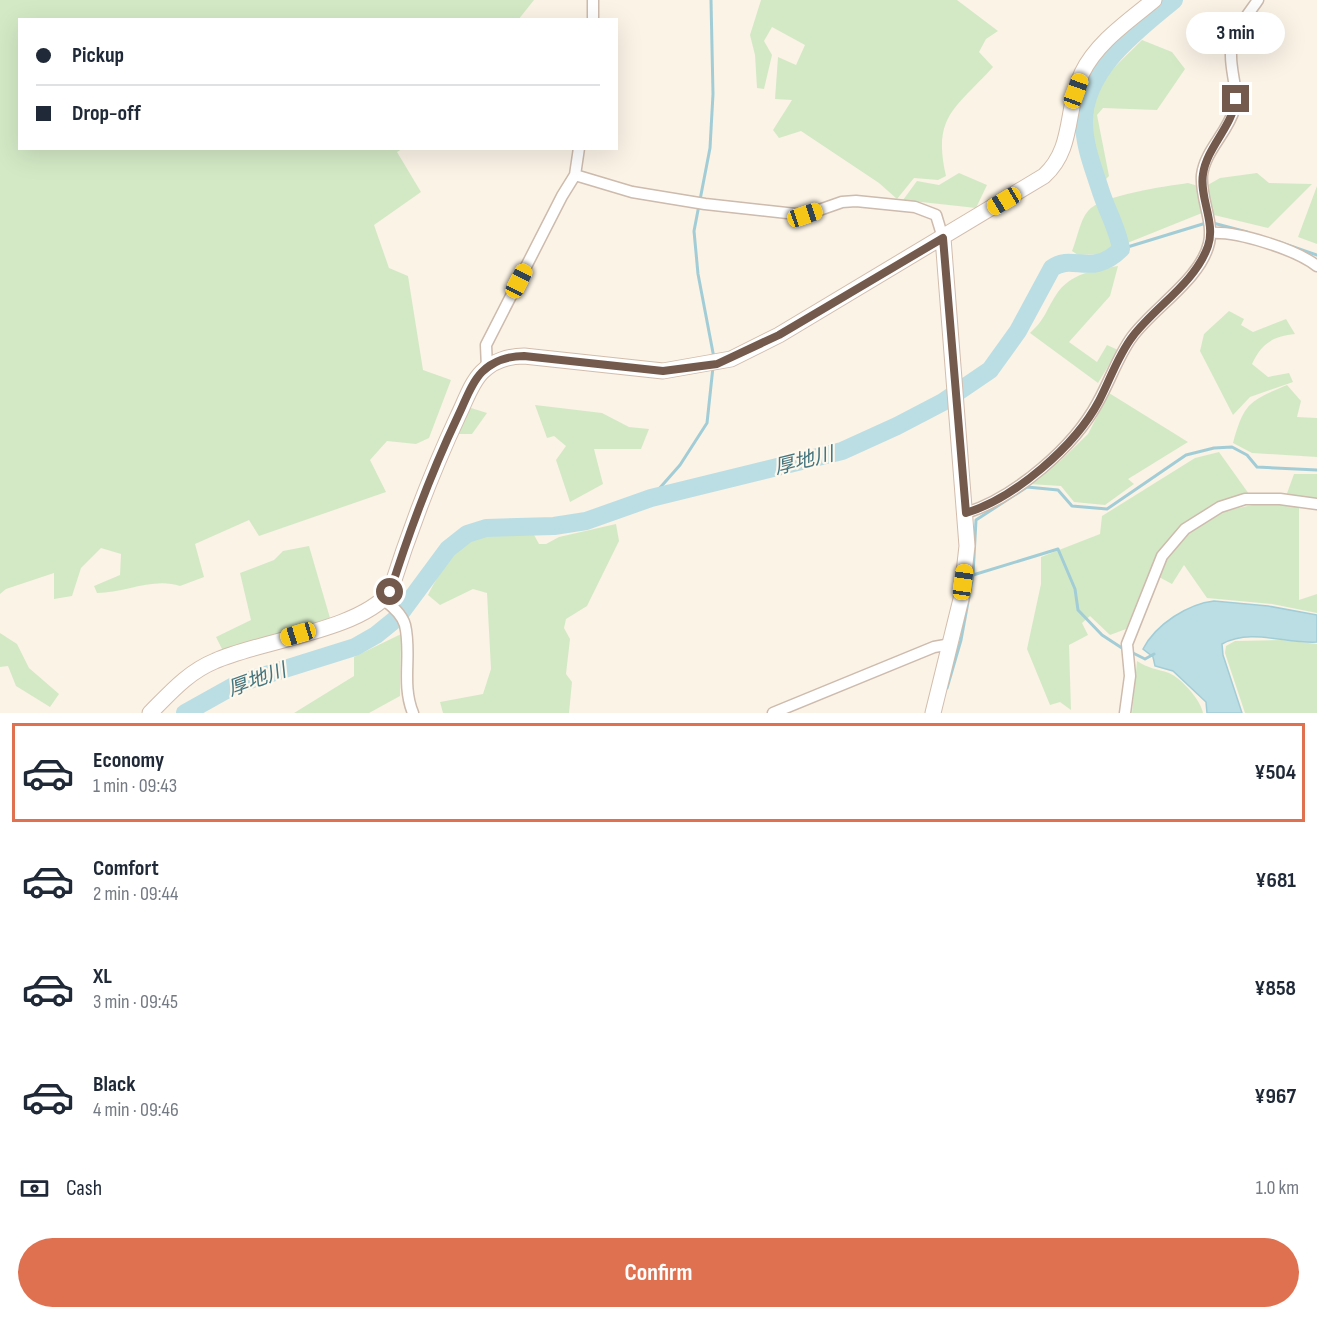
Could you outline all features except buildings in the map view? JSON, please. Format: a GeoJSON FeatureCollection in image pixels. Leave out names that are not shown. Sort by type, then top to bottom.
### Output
{"type":"FeatureCollection","features":[{"type":"Feature","properties":{"kind":"street"},"geometry":{"type":"LineString","coordinates":[[593,0],[593,18]]}},
{"type":"Feature","properties":{"kind":"street"},"geometry":{"type":"LineString","coordinates":[[388,604],[408,535],[439,456],[474,382],[487,368],[512,356],[524,356],[663,371],[713,364],[779,335],[943,238],[1044,176],[1053,168],[1066,143],[1082,72],[1109,38],[1154,0]]}},
{"type":"Feature","properties":{"kind":"street"},"geometry":{"type":"LineString","coordinates":[[966,513],[981,508],[1006,494],[1066,447],[1084,426],[1132,337],[1200,262],[1209,244],[1209,225],[1203,187],[1205,165],[1234,111],[1236,99],[1230,54],[1238,30],[1258,0]]}},
{"type":"Feature","properties":{"kind":"street"},"geometry":{"type":"LineString","coordinates":[[487,368],[486,345],[575,175],[579,150]]}},
{"type":"Feature","properties":{"kind":"street"},"geometry":{"type":"LineString","coordinates":[[575,175],[632,192],[701,203],[805,215],[842,202],[915,207],[936,215],[943,238],[956,379],[966,513],[966,566],[951,644],[933,713]]}},
{"type":"Feature","properties":{"kind":"street"},"geometry":{"type":"LineString","coordinates":[[1209,225],[1295,254],[1317,266]]}},
{"type":"Feature","properties":{"kind":"street"},"geometry":{"type":"LineString","coordinates":[[1125,713],[1130,676],[1126,649],[1162,556],[1185,529],[1220,507],[1245,499],[1280,499],[1317,504]]}},
{"type":"Feature","properties":{"kind":"street"},"geometry":{"type":"LineString","coordinates":[[388,604],[404,622],[406,692],[413,713]]}},
{"type":"Feature","properties":{"kind":"street"},"geometry":{"type":"LineString","coordinates":[[150,713],[187,677],[215,661],[388,604]]}},
{"type":"Feature","properties":{"kind":"street"},"geometry":{"type":"LineString","coordinates":[[772,713],[934,647],[951,644]]}},
{"type":"Feature","properties":{"kind":"green space"},"geometry":{"type":"Polygon","coordinates":[[[0,0],[534,0],[520,18],[18,18],[18,150],[400,150],[397,152],[421,192],[374,225],[389,268],[408,276],[423,370],[451,380],[429,438],[416,444],[387,441],[370,460],[386,492],[259,536],[249,520],[195,544],[204,577],[180,586],[160,583],[97,593],[94,586],[120,575],[121,554],[101,548],[81,568],[72,596],[54,599],[54,573],[6,589],[0,594],[0,0]]]}},
{"type":"Feature","properties":{"kind":"green space"},"geometry":{"type":"Polygon","coordinates":[[[761,0],[957,0],[998,31],[986,39],[979,52],[993,67],[958,104],[950,114],[945,126],[942,156],[946,176],[938,180],[914,178],[897,199],[879,183],[801,131],[779,138],[773,130],[792,100],[775,99],[778,57],[796,65],[805,45],[772,27],[764,41],[772,55],[764,89],[757,88],[755,55],[750,35],[761,0]]]}},
{"type":"Feature","properties":{"kind":"green space"},"geometry":{"type":"Polygon","coordinates":[[[1142,40],[1172,52],[1185,69],[1157,110],[1103,108],[1097,115],[1109,176],[1104,181],[1091,146],[1088,128],[1089,113],[1093,99],[1108,74],[1142,40]]]}},
{"type":"Feature","properties":{"kind":"green space"},"geometry":{"type":"Polygon","coordinates":[[[959,173],[987,185],[976,208],[903,200],[917,181],[939,185],[959,173]]]}},
{"type":"Feature","properties":{"kind":"green space"},"geometry":{"type":"Polygon","coordinates":[[[1257,173],[1269,183],[1312,184],[1268,228],[1214,215],[1206,186],[1220,178],[1257,173]]]}},
{"type":"Feature","properties":{"kind":"green space"},"geometry":{"type":"Polygon","coordinates":[[[1188,183],[1198,186],[1202,213],[1100,254],[1078,255],[1072,251],[1083,219],[1095,205],[1135,192],[1188,183]]]}},
{"type":"Feature","properties":{"kind":"green space"},"geometry":{"type":"Polygon","coordinates":[[[1317,186],[1317,244],[1298,237],[1317,186]]]}},
{"type":"Feature","properties":{"kind":"green space"},"geometry":{"type":"Polygon","coordinates":[[[1118,266],[1110,296],[1069,342],[1097,362],[1107,345],[1118,350],[1098,383],[1030,333],[1042,319],[1056,295],[1068,282],[1084,274],[1118,266]]]}},
{"type":"Feature","properties":{"kind":"green space"},"geometry":{"type":"Polygon","coordinates":[[[1229,311],[1244,319],[1241,325],[1253,332],[1286,319],[1295,334],[1269,342],[1259,351],[1252,364],[1268,377],[1289,373],[1293,382],[1250,397],[1233,415],[1200,351],[1204,334],[1229,311]]]}},
{"type":"Feature","properties":{"kind":"green space"},"geometry":{"type":"Polygon","coordinates":[[[1287,385],[1301,401],[1297,417],[1317,418],[1317,457],[1252,453],[1233,443],[1241,419],[1250,405],[1264,395],[1287,385]]]}},
{"type":"Feature","properties":{"kind":"green space"},"geometry":{"type":"Polygon","coordinates":[[[1109,393],[1188,442],[1128,479],[1134,484],[1105,505],[1074,502],[1061,486],[1029,484],[1060,461],[1088,434],[1109,393]]]}},
{"type":"Feature","properties":{"kind":"green space"},"geometry":{"type":"Polygon","coordinates":[[[535,405],[602,413],[629,427],[649,429],[641,449],[594,449],[603,484],[570,502],[556,460],[566,446],[554,436],[547,438],[535,405]]]}},
{"type":"Feature","properties":{"kind":"green space"},"geometry":{"type":"Polygon","coordinates":[[[468,407],[487,413],[472,434],[458,434],[468,407]]]}},
{"type":"Feature","properties":{"kind":"green space"},"geometry":{"type":"Polygon","coordinates":[[[1219,452],[1249,494],[1221,503],[1198,514],[1167,542],[1146,580],[1126,629],[1110,635],[1090,616],[1082,623],[1088,635],[1069,645],[1071,710],[1060,702],[1050,705],[1027,649],[1041,584],[1041,557],[1100,534],[1102,516],[1195,458],[1219,452]]]}},
{"type":"Feature","properties":{"kind":"green space"},"geometry":{"type":"Polygon","coordinates":[[[1294,474],[1317,474],[1317,500],[1286,496],[1294,474]]]}},
{"type":"Feature","properties":{"kind":"green space"},"geometry":{"type":"Polygon","coordinates":[[[1259,504],[1299,506],[1299,600],[1317,594],[1317,613],[1272,604],[1207,598],[1184,565],[1172,584],[1159,577],[1175,545],[1197,524],[1225,512],[1259,504]]]}},
{"type":"Feature","properties":{"kind":"green space"},"geometry":{"type":"Polygon","coordinates":[[[616,524],[619,541],[587,606],[566,619],[564,628],[570,639],[566,674],[572,682],[569,713],[443,713],[440,702],[483,694],[491,669],[487,593],[473,589],[440,605],[428,595],[457,548],[466,540],[477,535],[533,533],[539,544],[546,544],[559,537],[616,524]]]}},
{"type":"Feature","properties":{"kind":"green space"},"geometry":{"type":"Polygon","coordinates":[[[309,546],[330,618],[223,651],[216,637],[251,620],[240,573],[274,560],[283,551],[309,546]]]}},
{"type":"Feature","properties":{"kind":"green space"},"geometry":{"type":"Polygon","coordinates":[[[0,633],[17,644],[29,668],[59,694],[50,707],[16,686],[8,666],[0,667],[0,633]]]}},
{"type":"Feature","properties":{"kind":"green space"},"geometry":{"type":"Polygon","coordinates":[[[401,634],[400,696],[369,713],[294,713],[354,676],[354,657],[401,634]]]}},
{"type":"Feature","properties":{"kind":"green space"},"geometry":{"type":"Polygon","coordinates":[[[1282,640],[1317,644],[1317,713],[1245,713],[1225,653],[1226,646],[1235,641],[1282,640]]]}},
{"type":"Feature","properties":{"kind":"green space"},"geometry":{"type":"Polygon","coordinates":[[[1137,661],[1169,673],[1179,680],[1195,696],[1203,713],[1132,713],[1137,661]]]}},
{"type":"Feature","properties":{"kind":"water"},"geometry":{"type":"Polygon","coordinates":[[[1214,601],[1268,606],[1317,615],[1317,642],[1245,637],[1222,644],[1223,655],[1242,713],[1207,713],[1206,702],[1173,671],[1155,666],[1153,657],[1143,649],[1156,631],[1174,617],[1194,606],[1214,601]]]}},
{"type":"Feature","properties":{"kind":"waterway"},"geometry":{"type":"LineString","coordinates":[[711,0],[713,94],[710,148],[694,231],[698,274],[714,358]]}},
{"type":"Feature","properties":{"kind":"waterway","name":"厚地川"},"geometry":{"type":"LineString","coordinates":[[185,713],[237,684],[355,647],[376,635],[397,618],[448,549],[467,534],[486,528],[554,526],[586,521],[651,498],[842,451],[943,402],[990,370],[1018,331],[1052,268],[1068,263],[1101,262],[1111,258],[1121,249],[1087,148],[1084,131],[1086,103],[1093,85],[1116,52],[1174,0]]}},
{"type":"Feature","properties":{"kind":"waterway"},"geometry":{"type":"LineString","coordinates":[[1121,249],[1206,223]]}},
{"type":"Feature","properties":{"kind":"waterway"},"geometry":{"type":"LineString","coordinates":[[1213,223],[1247,232]]}},
{"type":"Feature","properties":{"kind":"waterway"},"geometry":{"type":"LineString","coordinates":[[1279,242],[1317,255]]}},
{"type":"Feature","properties":{"kind":"waterway"},"geometry":{"type":"LineString","coordinates":[[651,498],[680,465],[707,423],[713,367]]}},
{"type":"Feature","properties":{"kind":"waterway"},"geometry":{"type":"LineString","coordinates":[[973,575],[976,520],[1027,487],[1058,490],[1072,506],[1107,509],[1186,455],[1214,448],[1232,447],[1247,455],[1257,467],[1317,470]]}},
{"type":"Feature","properties":{"kind":"waterway"},"geometry":{"type":"LineString","coordinates":[[947,688],[961,640],[973,575],[1058,549],[1075,589],[1078,610],[1102,635],[1125,650]]}},
{"type":"Feature","properties":{"kind":"waterway"},"geometry":{"type":"LineString","coordinates":[[1131,652],[1145,659],[1154,654]]}},
{"type":"Feature","properties":{"kind":"route"},"geometry":{"type":"LineString","coordinates":[[390,592],[408,535],[439,456],[474,382],[487,368],[512,356],[663,371],[717,364],[779,335],[943,238],[966,513],[981,508],[1006,494],[1049,462],[1084,426],[1132,337],[1200,262],[1209,244],[1210,233],[1202,176],[1205,165],[1234,111],[1236,99]]}}]}
